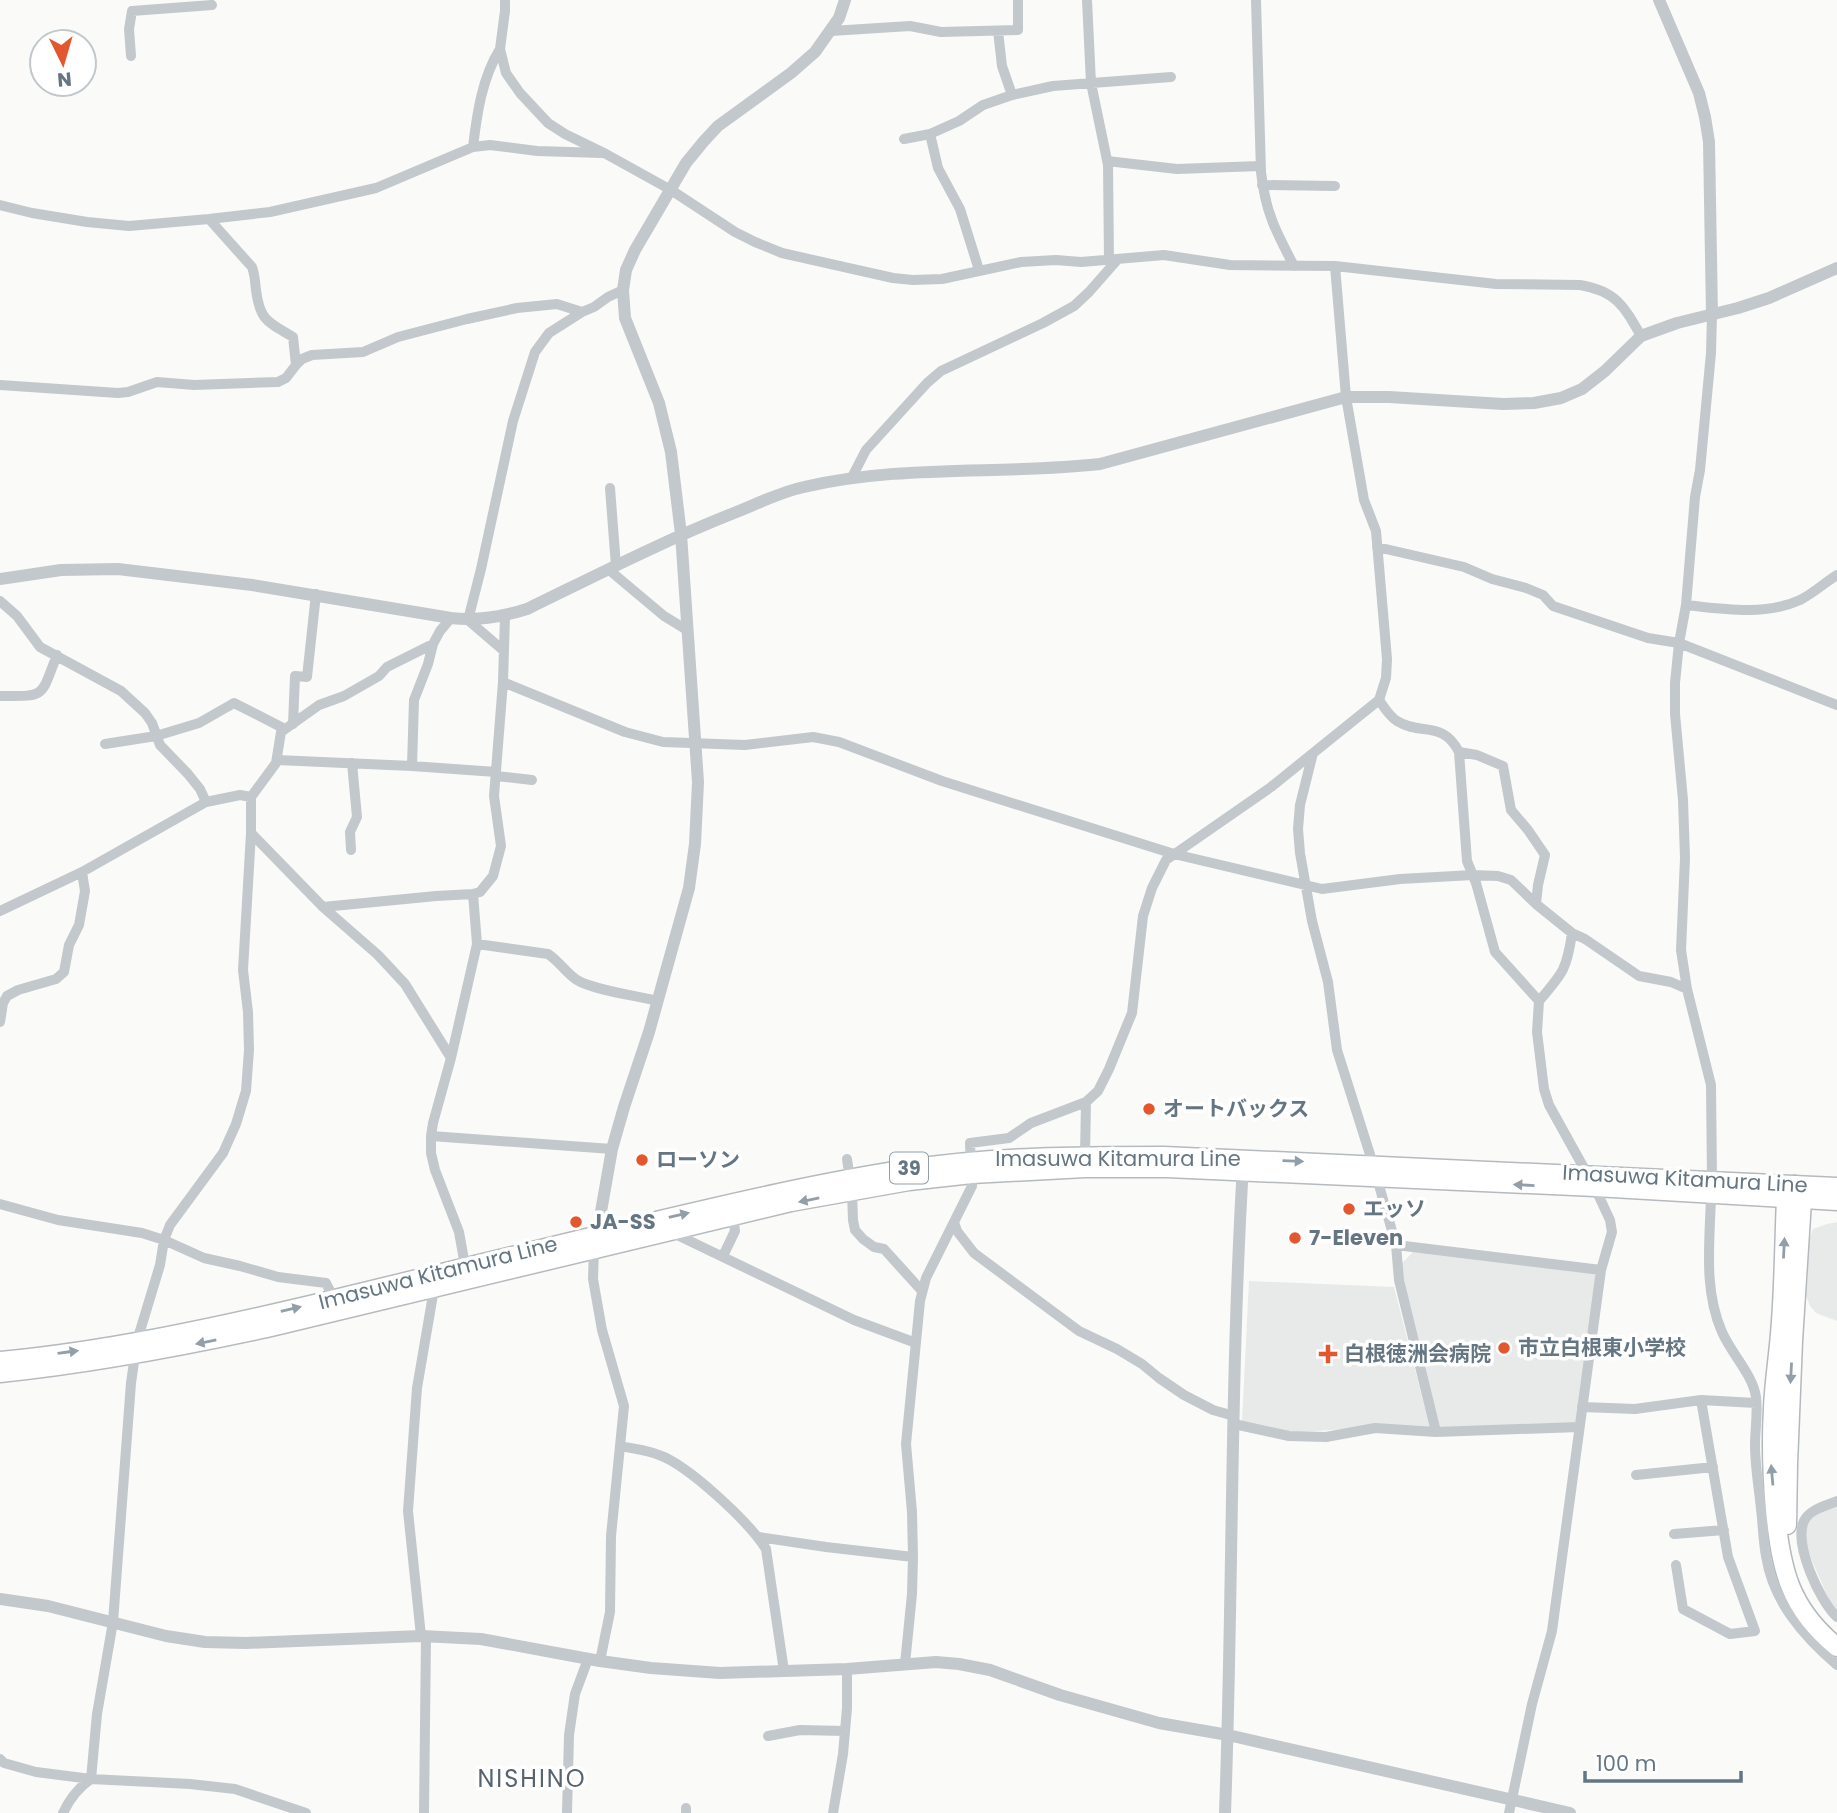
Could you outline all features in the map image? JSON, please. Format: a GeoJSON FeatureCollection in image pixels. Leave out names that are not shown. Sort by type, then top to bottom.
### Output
{"type":"FeatureCollection","features":[{"type":"Feature","properties":{"kind":"highway"},"geometry":{"type":"LineString","coordinates":[[1794,1195],[1793,1341],[1787,1517],[1791,1558],[1797,1576],[1816,1611],[1837,1633]]}},
{"type":"Feature","properties":{"kind":"highway"},"geometry":{"type":"LineString","coordinates":[[1794,1195],[1773,1409],[1771,1465],[1778,1540],[1781,1561],[1796,1599],[1814,1625],[1837,1647]]}},
{"type":"Feature","properties":{"kind":"main road","name":"Imasuwa Kitamura Line"},"geometry":{"type":"LineString","coordinates":[[0,1360],[136,1348],[334,1299],[466,1274],[596,1242],[764,1195],[1085,1155],[1164,1155],[1243,1165],[1375,1171],[1585,1174],[1794,1195],[1837,1202]]}},
{"type":"Feature","properties":{"kind":"main road","name":"Imasuwa Kitamura Line"},"geometry":{"type":"LineString","coordinates":[[972,1168],[1167,1169],[1243,1165]]}},
{"type":"Feature","properties":{"kind":"main road","name":"Imasuwa Kitamura Line"},"geometry":{"type":"LineString","coordinates":[[1375,1171],[1595,1188],[1711,1188]]}},
{"type":"Feature","properties":{"kind":"main road","name":"Imasuwa Kitamura Line"},"geometry":{"type":"LineString","coordinates":[[596,1242],[670,1232],[850,1184]]}},
{"type":"Feature","properties":{"kind":"main road","name":"Imasuwa Kitamura Line"},"geometry":{"type":"LineString","coordinates":[[1794,1195],[1837,1186]]}},
{"type":"Feature","properties":{"kind":"main road","name":"Imasuwa Kitamura Line"},"geometry":{"type":"LineString","coordinates":[[0,1374],[136,1348],[267,1329],[434,1289],[466,1274]]}},
{"type":"Feature","properties":{"kind":"street"},"geometry":{"type":"LineString","coordinates":[[505,0],[500,49],[506,74],[533,109],[548,123],[671,190],[735,232],[782,253],[892,278],[913,280],[942,279],[1021,261],[1080,262],[1164,255],[1230,265],[1335,266],[1496,284],[1580,285],[1594,287],[1616,298],[1641,336]]}},
{"type":"Feature","properties":{"kind":"street"},"geometry":{"type":"LineString","coordinates":[[567,1813],[569,1735],[575,1694],[594,1660],[610,1612],[611,1536],[624,1406],[602,1330],[593,1279],[596,1242],[612,1149],[658,1001],[689,888],[695,844],[698,782],[681,534],[674,472],[659,404],[625,318],[623,290],[626,270],[686,163],[718,126],[791,74],[815,52],[831,32],[845,0]]}},
{"type":"Feature","properties":{"kind":"street"},"geometry":{"type":"LineString","coordinates":[[831,32],[910,26],[941,32],[1018,30],[1018,0]]}},
{"type":"Feature","properties":{"kind":"street"},"geometry":{"type":"LineString","coordinates":[[851,479],[866,450],[926,383],[941,371],[1074,306],[1089,292],[1114,259],[1107,162],[1091,83],[1087,0]]}},
{"type":"Feature","properties":{"kind":"street"},"geometry":{"type":"LineString","coordinates":[[1256,0],[1262,186],[1272,223],[1294,266]]}},
{"type":"Feature","properties":{"kind":"street"},"geometry":{"type":"LineString","coordinates":[[1659,0],[1699,93],[1709,142],[1711,353],[1686,605],[1675,683],[1675,714],[1685,858],[1681,950],[1687,989],[1711,1085],[1710,1281],[1713,1305],[1722,1332],[1754,1388],[1755,1448],[1766,1558],[1772,1580],[1782,1603],[1800,1630],[1837,1665]]}},
{"type":"Feature","properties":{"kind":"street"},"geometry":{"type":"LineString","coordinates":[[131,57],[129,29],[132,11],[188,3],[212,5]]}},
{"type":"Feature","properties":{"kind":"street"},"geometry":{"type":"LineString","coordinates":[[998,30],[1002,66],[1012,95]]}},
{"type":"Feature","properties":{"kind":"street"},"geometry":{"type":"LineString","coordinates":[[473,147],[478,108],[491,63],[500,49]]}},
{"type":"Feature","properties":{"kind":"street"},"geometry":{"type":"LineString","coordinates":[[904,139],[930,134],[983,105],[1012,95],[1053,86],[1171,77]]}},
{"type":"Feature","properties":{"kind":"street"},"geometry":{"type":"LineString","coordinates":[[930,134],[938,168],[960,209],[979,270]]}},
{"type":"Feature","properties":{"kind":"street"},"geometry":{"type":"LineString","coordinates":[[0,205],[60,217],[129,226],[270,212],[376,188],[473,147],[490,145],[537,151],[606,154]]}},
{"type":"Feature","properties":{"kind":"street"},"geometry":{"type":"LineString","coordinates":[[1107,162],[1177,169],[1261,166]]}},
{"type":"Feature","properties":{"kind":"street"},"geometry":{"type":"LineString","coordinates":[[1262,186],[1335,186]]}},
{"type":"Feature","properties":{"kind":"street"},"geometry":{"type":"LineString","coordinates":[[209,219],[252,267],[261,313],[267,321],[293,337],[296,365]]}},
{"type":"Feature","properties":{"kind":"street"},"geometry":{"type":"LineString","coordinates":[[905,1664],[913,1556],[906,1444],[920,1301],[926,1278],[972,1186],[970,1143],[1009,1138],[1031,1123],[1086,1102],[1098,1091],[1132,1013],[1143,916],[1152,888],[1166,860],[1271,787],[1379,700],[1386,678],[1387,659],[1376,531],[1364,500],[1346,397],[1335,266]]}},
{"type":"Feature","properties":{"kind":"street"},"geometry":{"type":"LineString","coordinates":[[0,579],[61,570],[118,569],[252,584],[451,618],[468,620],[505,616],[527,609],[681,534],[802,487],[915,472],[1064,468],[1100,464],[1346,397],[1503,404],[1561,398],[1582,389],[1641,336],[1677,323],[1769,298],[1837,268]]}},
{"type":"Feature","properties":{"kind":"street"},"geometry":{"type":"LineString","coordinates":[[468,620],[513,421],[535,352],[549,333],[623,290]]}},
{"type":"Feature","properties":{"kind":"street"},"geometry":{"type":"LineString","coordinates":[[0,385],[118,393],[157,382],[278,382],[286,378],[296,365],[312,355],[363,352],[427,328],[517,308],[557,304],[582,312]]}},
{"type":"Feature","properties":{"kind":"street"},"geometry":{"type":"LineString","coordinates":[[610,488],[612,568],[664,617],[687,630]]}},
{"type":"Feature","properties":{"kind":"street"},"geometry":{"type":"LineString","coordinates":[[1377,547],[1464,567],[1492,579],[1526,588],[1543,595],[1553,606],[1648,638],[1679,643],[1837,705]]}},
{"type":"Feature","properties":{"kind":"street"},"geometry":{"type":"LineString","coordinates":[[1686,605],[1737,610],[1788,605],[1815,592],[1837,575]]}},
{"type":"Feature","properties":{"kind":"street"},"geometry":{"type":"LineString","coordinates":[[289,727],[295,676],[307,677],[316,594]]}},
{"type":"Feature","properties":{"kind":"street"},"geometry":{"type":"LineString","coordinates":[[0,601],[17,615],[40,648],[121,691],[145,713],[160,745],[188,774],[206,802]]}},
{"type":"Feature","properties":{"kind":"street"},"geometry":{"type":"LineString","coordinates":[[323,907],[473,894],[480,892],[493,876],[501,846],[494,796],[505,616]]}},
{"type":"Feature","properties":{"kind":"street"},"geometry":{"type":"LineString","coordinates":[[412,766],[414,700],[433,644],[451,618]]}},
{"type":"Feature","properties":{"kind":"street"},"geometry":{"type":"LineString","coordinates":[[468,620],[504,651]]}},
{"type":"Feature","properties":{"kind":"street"},"geometry":{"type":"LineString","coordinates":[[91,1779],[97,1714],[113,1622],[136,1348],[170,1225],[223,1153],[236,1125],[246,1091],[249,1024],[243,970],[251,797],[276,763],[281,732],[319,705],[344,696],[379,676],[387,667],[433,644]]}},
{"type":"Feature","properties":{"kind":"street"},"geometry":{"type":"LineString","coordinates":[[0,696],[32,696],[44,690],[57,655]]}},
{"type":"Feature","properties":{"kind":"street"},"geometry":{"type":"LineString","coordinates":[[503,682],[625,732],[663,741],[745,745],[813,737],[839,742],[942,781],[1174,854],[1322,889],[1400,879],[1499,876],[1511,880],[1573,933],[1639,976],[1671,982],[1687,989]]}},
{"type":"Feature","properties":{"kind":"street"},"geometry":{"type":"LineString","coordinates":[[1379,700],[1396,720],[1405,725],[1445,734],[1452,739],[1459,752],[1467,861],[1495,952],[1539,1001]]}},
{"type":"Feature","properties":{"kind":"street"},"geometry":{"type":"LineString","coordinates":[[105,744],[156,736],[199,723],[234,703],[289,727]]}},
{"type":"Feature","properties":{"kind":"street"},"geometry":{"type":"LineString","coordinates":[[1459,752],[1477,755],[1503,766],[1511,810],[1545,855],[1536,904]]}},
{"type":"Feature","properties":{"kind":"street"},"geometry":{"type":"LineString","coordinates":[[1313,753],[1300,805],[1298,828],[1312,920],[1328,982],[1337,1050],[1396,1245],[1399,1280],[1436,1433]]}},
{"type":"Feature","properties":{"kind":"street"},"geometry":{"type":"LineString","coordinates":[[277,760],[412,766],[532,780]]}},
{"type":"Feature","properties":{"kind":"street"},"geometry":{"type":"LineString","coordinates":[[351,850],[350,832],[357,817],[352,763]]}},
{"type":"Feature","properties":{"kind":"street"},"geometry":{"type":"LineString","coordinates":[[0,911],[82,872],[206,802],[240,795],[251,797]]}},
{"type":"Feature","properties":{"kind":"street"},"geometry":{"type":"LineString","coordinates":[[251,833],[323,907],[378,955],[404,984],[451,1058]]}},
{"type":"Feature","properties":{"kind":"street"},"geometry":{"type":"LineString","coordinates":[[0,1022],[6,996],[56,979],[64,972],[69,945],[79,925],[86,891],[82,872]]}},
{"type":"Feature","properties":{"kind":"street"},"geometry":{"type":"LineString","coordinates":[[466,1274],[459,1231],[435,1170],[431,1136],[477,944],[473,894]]}},
{"type":"Feature","properties":{"kind":"street"},"geometry":{"type":"LineString","coordinates":[[1511,1807],[1532,1704],[1552,1631],[1601,1270],[1612,1232],[1610,1220],[1595,1188],[1549,1105],[1544,1089],[1537,1032],[1539,1001],[1561,975],[1569,960],[1573,933]]}},
{"type":"Feature","properties":{"kind":"street"},"geometry":{"type":"LineString","coordinates":[[477,944],[548,954],[574,979],[585,985],[658,1001]]}},
{"type":"Feature","properties":{"kind":"street"},"geometry":{"type":"LineString","coordinates":[[1085,1155],[1086,1102]]}},
{"type":"Feature","properties":{"kind":"street"},"geometry":{"type":"LineString","coordinates":[[431,1136],[612,1149]]}},
{"type":"Feature","properties":{"kind":"street"},"geometry":{"type":"LineString","coordinates":[[847,1159],[855,1230],[874,1247],[884,1249],[922,1291]]}},
{"type":"Feature","properties":{"kind":"street"},"geometry":{"type":"LineString","coordinates":[[1225,1813],[1231,1484],[1243,1165]]}},
{"type":"Feature","properties":{"kind":"street"},"geometry":{"type":"LineString","coordinates":[[0,1204],[58,1220],[142,1233],[204,1258],[278,1277],[326,1283],[334,1299]]}},
{"type":"Feature","properties":{"kind":"street"},"geometry":{"type":"LineString","coordinates":[[723,1256],[735,1231],[733,1216]]}},
{"type":"Feature","properties":{"kind":"street"},"geometry":{"type":"LineString","coordinates":[[954,1222],[957,1231],[974,1253],[1079,1331],[1117,1349],[1184,1395],[1234,1420],[1289,1436],[1326,1437],[1376,1428],[1436,1433],[1579,1427]]}},
{"type":"Feature","properties":{"kind":"street"},"geometry":{"type":"LineString","coordinates":[[670,1232],[854,1320],[916,1343]]}},
{"type":"Feature","properties":{"kind":"street"},"geometry":{"type":"LineString","coordinates":[[1396,1245],[1601,1270]]}},
{"type":"Feature","properties":{"kind":"street"},"geometry":{"type":"LineString","coordinates":[[424,1813],[423,1636],[408,1511],[417,1388],[434,1289]]}},
{"type":"Feature","properties":{"kind":"street"},"geometry":{"type":"LineString","coordinates":[[1582,1407],[1652,1408],[1701,1400],[1756,1403]]}},
{"type":"Feature","properties":{"kind":"street"},"geometry":{"type":"LineString","coordinates":[[1676,1565],[1683,1609],[1730,1634],[1755,1631],[1728,1557],[1701,1400]]}},
{"type":"Feature","properties":{"kind":"street"},"geometry":{"type":"LineString","coordinates":[[621,1446],[660,1455],[689,1472],[759,1537],[766,1549],[784,1671]]}},
{"type":"Feature","properties":{"kind":"street"},"geometry":{"type":"LineString","coordinates":[[1636,1475],[1713,1467]]}},
{"type":"Feature","properties":{"kind":"street"},"geometry":{"type":"LineString","coordinates":[[1837,1501],[1810,1513],[1804,1520],[1802,1530],[1805,1555],[1817,1590],[1837,1617]]}},
{"type":"Feature","properties":{"kind":"street"},"geometry":{"type":"LineString","coordinates":[[1674,1534],[1724,1530]]}},
{"type":"Feature","properties":{"kind":"street"},"geometry":{"type":"LineString","coordinates":[[759,1537],[826,1548],[913,1556]]}},
{"type":"Feature","properties":{"kind":"street"},"geometry":{"type":"LineString","coordinates":[[0,1599],[48,1606],[166,1636],[205,1642],[246,1643],[423,1636],[481,1639],[594,1660],[720,1673],[847,1669],[936,1662],[980,1667],[1060,1695],[1159,1723],[1228,1735],[1511,1807],[1570,1813]]}},
{"type":"Feature","properties":{"kind":"street"},"geometry":{"type":"LineString","coordinates":[[833,1813],[843,1754],[847,1669]]}},
{"type":"Feature","properties":{"kind":"street"},"geometry":{"type":"LineString","coordinates":[[768,1736],[800,1730],[845,1731]]}},
{"type":"Feature","properties":{"kind":"street"},"geometry":{"type":"LineString","coordinates":[[0,1759],[4,1763],[36,1772],[91,1779],[235,1789],[306,1813]]}},
{"type":"Feature","properties":{"kind":"street"},"geometry":{"type":"LineString","coordinates":[[63,1813],[78,1788],[91,1779]]}},
{"type":"Feature","properties":{"kind":"shaded area"},"geometry":{"type":"Polygon","coordinates":[[[1837,1222],[1837,1321],[1816,1313],[1810,1306],[1806,1296],[1808,1276],[1804,1254],[1813,1229],[1837,1222]]]}},
{"type":"Feature","properties":{"kind":"shaded area","name":"市立白根東小学校"},"geometry":{"type":"Polygon","coordinates":[[[1413,1252],[1601,1270],[1579,1427],[1436,1432],[1401,1264],[1413,1252]]]}},
{"type":"Feature","properties":{"kind":"shaded area","name":"白根徳洲会病院"},"geometry":{"type":"Polygon","coordinates":[[[1249,1281],[1394,1287],[1430,1428],[1394,1426],[1299,1432],[1256,1428],[1242,1421],[1249,1281]]]}},
{"type":"Feature","properties":{"kind":"shaded area"},"geometry":{"type":"Polygon","coordinates":[[[1837,1506],[1837,1610],[1830,1602],[1806,1547],[1805,1532],[1808,1522],[1818,1513],[1837,1506]]]}},
{"type":"Feature","properties":{"kind":"place","name":"オートバックス"},"geometry":{"type":"Point","coordinates":[1149,1109]}},
{"type":"Feature","properties":{"kind":"place","name":"ローソン"},"geometry":{"type":"Point","coordinates":[642,1160]}},
{"type":"Feature","properties":{"kind":"place","name":"エッソ"},"geometry":{"type":"Point","coordinates":[1349,1209]}},
{"type":"Feature","properties":{"kind":"place","name":"JA-SS"},"geometry":{"type":"Point","coordinates":[576,1222]}},
{"type":"Feature","properties":{"kind":"place","name":"7-Eleven"},"geometry":{"type":"Point","coordinates":[1295,1238]}},
{"type":"Feature","properties":{"kind":"place","name":"市立白根東小学校"},"geometry":{"type":"Point","coordinates":[1504,1348]}},
{"type":"Feature","properties":{"kind":"place","name":"白根徳洲会病院"},"geometry":{"type":"Point","coordinates":[1328,1354]}},
{"type":"Feature","properties":{"kind":"district","name":"NISHINO"},"geometry":{"type":"Point","coordinates":[532,1779]}}]}
